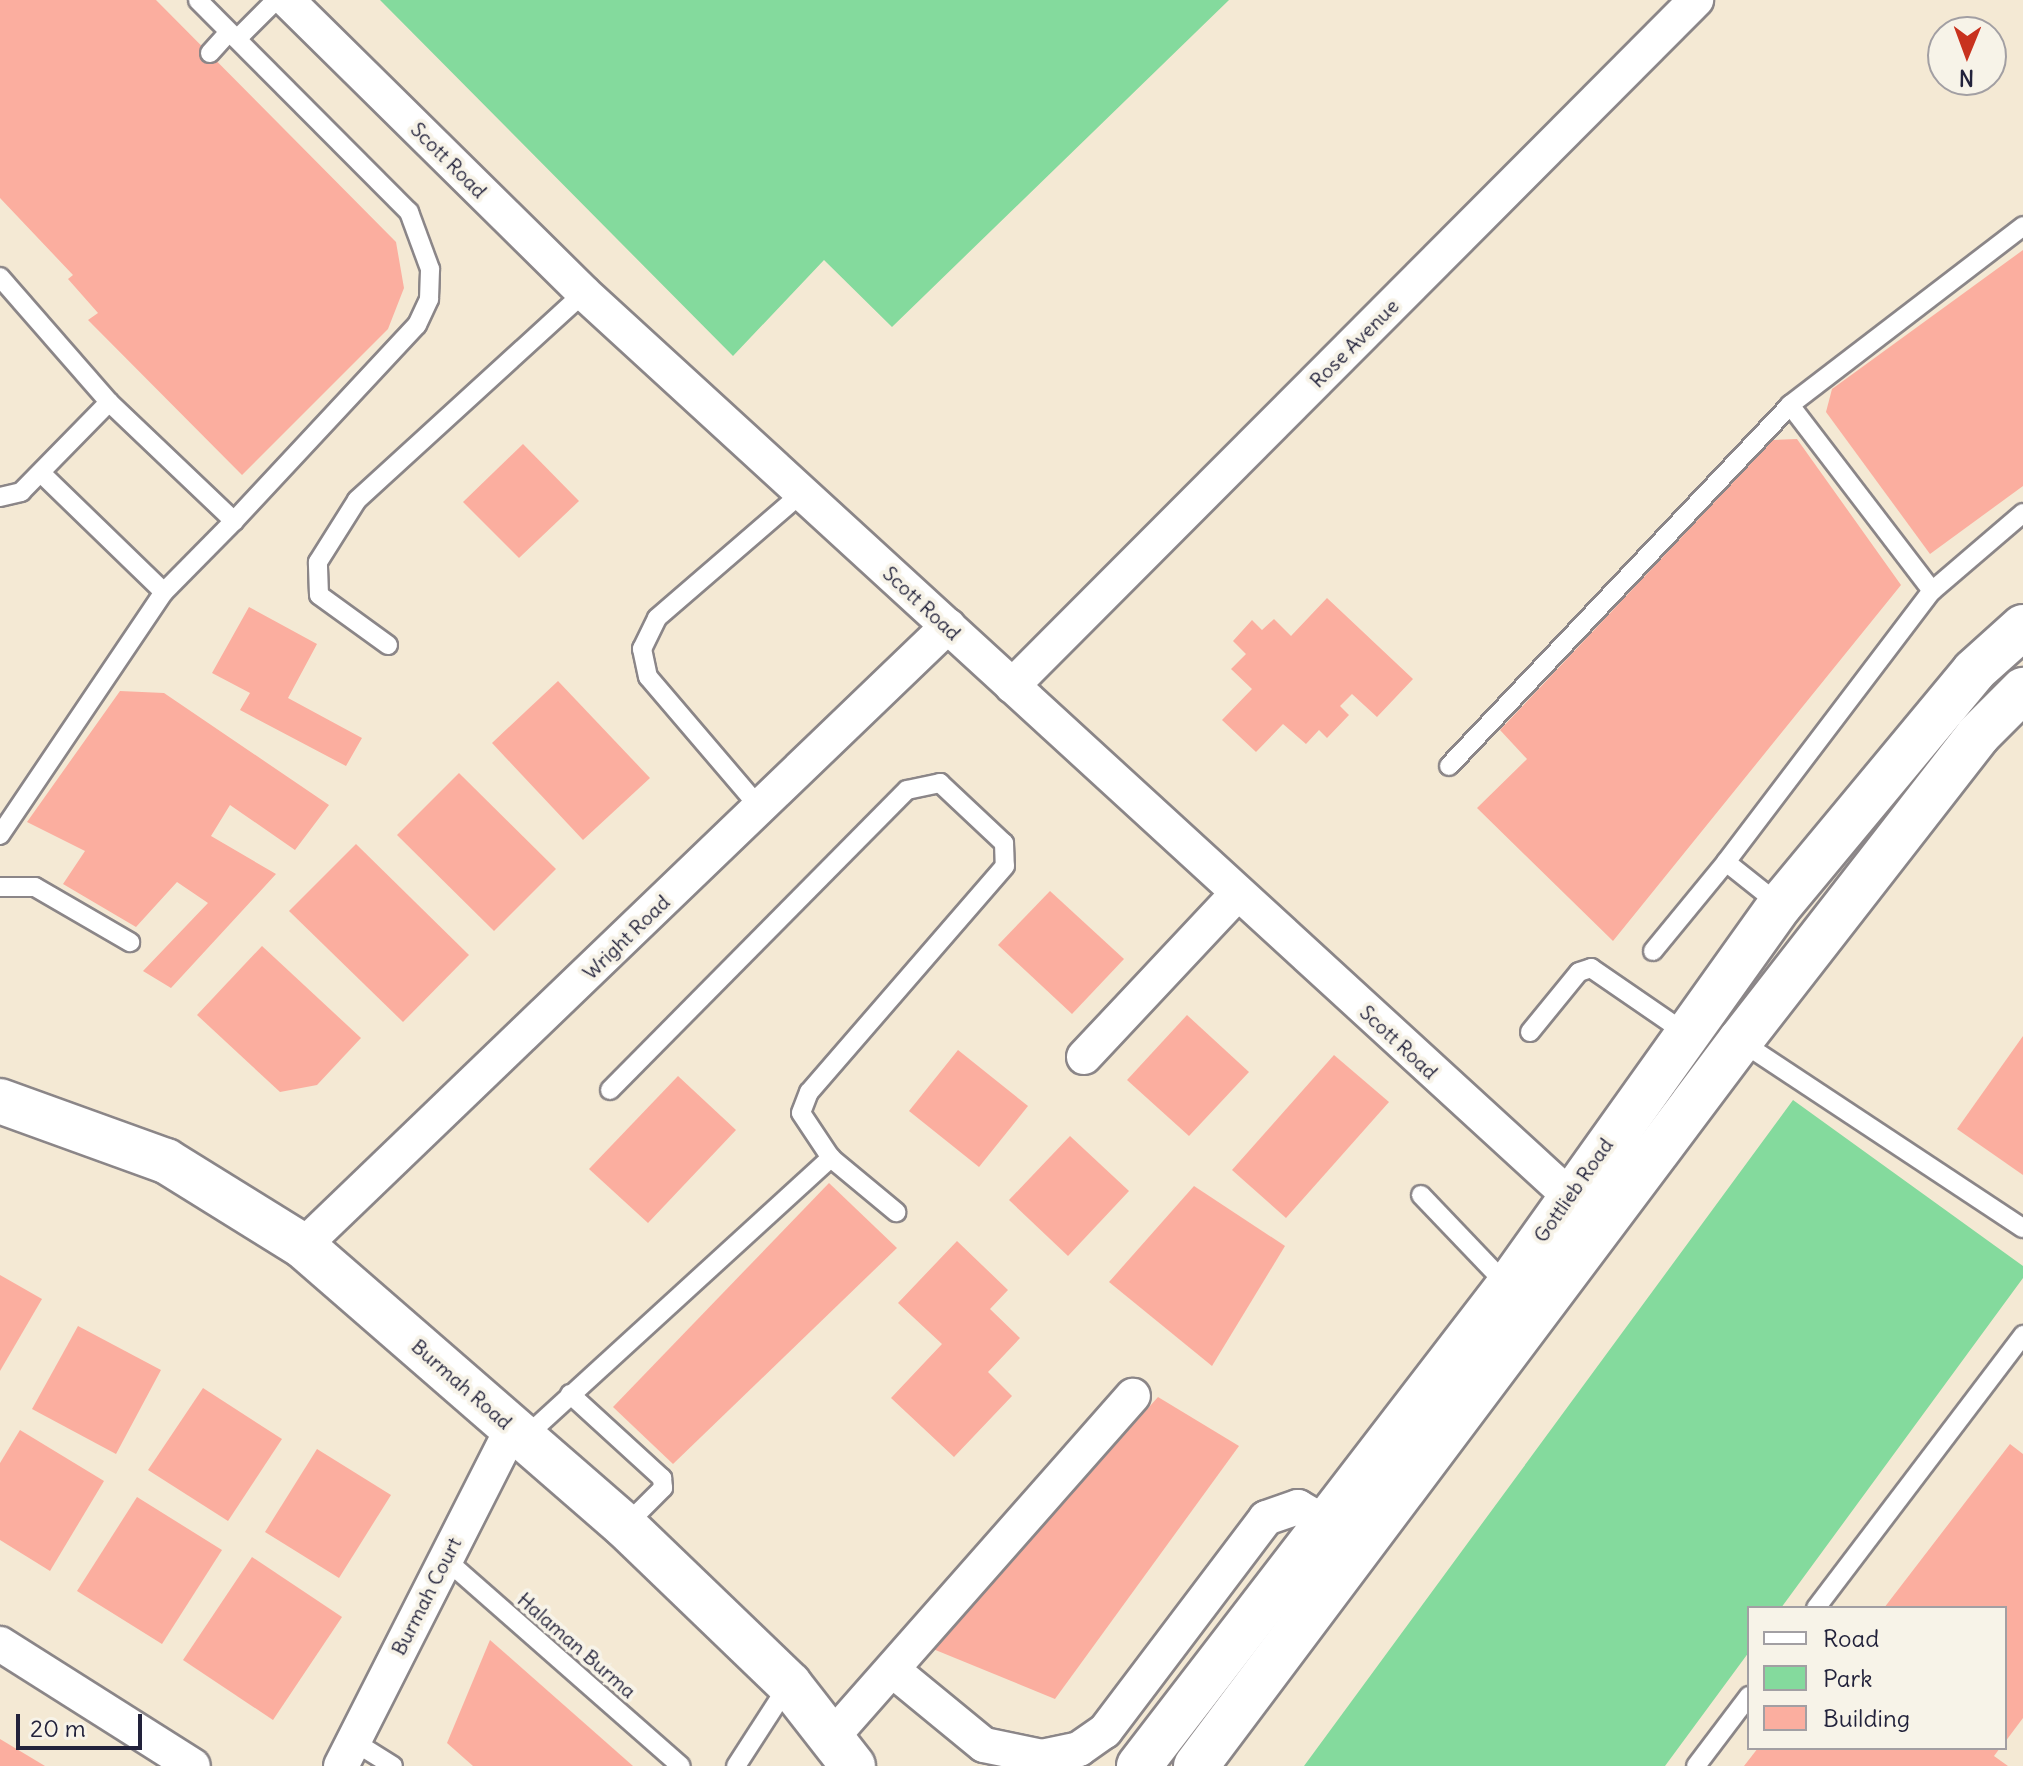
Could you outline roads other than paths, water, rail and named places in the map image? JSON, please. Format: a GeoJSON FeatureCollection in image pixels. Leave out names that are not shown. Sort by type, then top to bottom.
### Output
{"type":"FeatureCollection","features":[{"type":"Feature","properties":{"kind":"main road","name":"Gottlieb Road"},"geometry":{"type":"LineString","coordinates":[[1196,1766],[1605,1225],[2002,691],[2023,627]]}},
{"type":"Feature","properties":{"kind":"main road","name":"Gottlieb Road"},"geometry":{"type":"LineString","coordinates":[[1139,1766],[1329,1525],[1508,1286],[1566,1196],[1780,905],[2002,691]]}},
{"type":"Feature","properties":{"kind":"main road","name":"Burmah Road"},"geometry":{"type":"LineString","coordinates":[[0,1101],[166,1161],[303,1246],[625,1526],[789,1684],[842,1752]]}},
{"type":"Feature","properties":{"kind":"street","name":"Scott Road"},"geometry":{"type":"LineString","coordinates":[[287,0],[584,293],[1566,1196],[1605,1225]]}},
{"type":"Feature","properties":{"kind":"street","name":"Rose Avenue"},"geometry":{"type":"LineString","coordinates":[[1012,686],[1696,0]]}},
{"type":"Feature","properties":{"kind":"street","name":"Wright Road"},"geometry":{"type":"LineString","coordinates":[[303,1246],[948,626]]}},
{"type":"Feature","properties":{"kind":"street"},"geometry":{"type":"LineString","coordinates":[[1084,1057],[1238,893]]}},
{"type":"Feature","properties":{"kind":"street"},"geometry":{"type":"LineString","coordinates":[[842,1752],[895,1672],[1133,1396]]}},
{"type":"Feature","properties":{"kind":"street","name":"Burmah Court"},"geometry":{"type":"LineString","coordinates":[[347,1753],[444,1558],[518,1432]]}},
{"type":"Feature","properties":{"kind":"street"},"geometry":{"type":"LineString","coordinates":[[895,1672],[984,1745],[1042,1757],[1079,1749],[1105,1731],[1266,1518],[1298,1507],[1329,1525]]}},
{"type":"Feature","properties":{"kind":"street"},"geometry":{"type":"LineString","coordinates":[[0,1644],[193,1766]]}},
{"type":"Feature","properties":{"kind":"lane"},"geometry":{"type":"LineString","coordinates":[[0,835],[164,592],[417,325],[429,299],[430,269],[409,212],[198,0]]}},
{"type":"Feature","properties":{"kind":"lane"},"geometry":{"type":"LineString","coordinates":[[210,53],[228,30],[276,0]]}},
{"type":"Feature","properties":{"kind":"lane"},"geometry":{"type":"LineString","coordinates":[[1449,766],[1790,405],[2023,226]]}},
{"type":"Feature","properties":{"kind":"lane"},"geometry":{"type":"LineString","coordinates":[[0,277],[109,402],[234,521]]}},
{"type":"Feature","properties":{"kind":"lane"},"geometry":{"type":"LineString","coordinates":[[388,645],[319,595],[318,562],[357,500],[584,293]]}},
{"type":"Feature","properties":{"kind":"lane"},"geometry":{"type":"LineString","coordinates":[[0,497],[21,492],[109,402]]}},
{"type":"Feature","properties":{"kind":"lane"},"geometry":{"type":"LineString","coordinates":[[1790,405],[1932,591]]}},
{"type":"Feature","properties":{"kind":"lane"},"geometry":{"type":"LineString","coordinates":[[41,473],[164,592]]}},
{"type":"Feature","properties":{"kind":"lane"},"geometry":{"type":"LineString","coordinates":[[760,808],[648,677],[642,649],[657,618],[802,493]]}},
{"type":"Feature","properties":{"kind":"lane"},"geometry":{"type":"LineString","coordinates":[[1653,951],[1726,862],[1932,591],[2023,513]]}},
{"type":"Feature","properties":{"kind":"lane"},"geometry":{"type":"LineString","coordinates":[[610,1090],[907,790],[940,783],[1004,843],[1005,866],[802,1102],[803,1124],[831,1158],[896,1212]]}},
{"type":"Feature","properties":{"kind":"lane"},"geometry":{"type":"LineString","coordinates":[[1726,862],[1780,905]]}},
{"type":"Feature","properties":{"kind":"lane"},"geometry":{"type":"LineString","coordinates":[[0,887],[35,887],[130,942]]}},
{"type":"Feature","properties":{"kind":"lane"},"geometry":{"type":"LineString","coordinates":[[1530,1032],[1579,972],[1591,968],[1684,1032]]}},
{"type":"Feature","properties":{"kind":"lane"},"geometry":{"type":"LineString","coordinates":[[1740,1041],[2023,1228]]}},
{"type":"Feature","properties":{"kind":"lane"},"geometry":{"type":"LineString","coordinates":[[518,1432],[570,1394],[831,1158]]}},
{"type":"Feature","properties":{"kind":"lane"},"geometry":{"type":"LineString","coordinates":[[1421,1195],[1508,1286]]}},
{"type":"Feature","properties":{"kind":"lane"},"geometry":{"type":"LineString","coordinates":[[1818,1606],[2023,1335]]}},
{"type":"Feature","properties":{"kind":"lane"},"geometry":{"type":"LineString","coordinates":[[570,1394],[662,1478],[663,1488],[625,1526]]}},
{"type":"Feature","properties":{"kind":"lane","name":"Halaman Burma"},"geometry":{"type":"LineString","coordinates":[[444,1558],[681,1766]]}},
{"type":"Feature","properties":{"kind":"lane"},"geometry":{"type":"LineString","coordinates":[[736,1766],[789,1684]]}},
{"type":"Feature","properties":{"kind":"lane"},"geometry":{"type":"LineString","coordinates":[[1696,1766],[1747,1699]]}},
{"type":"Feature","properties":{"kind":"lane"},"geometry":{"type":"LineString","coordinates":[[347,1753],[393,1766]]}}]}
